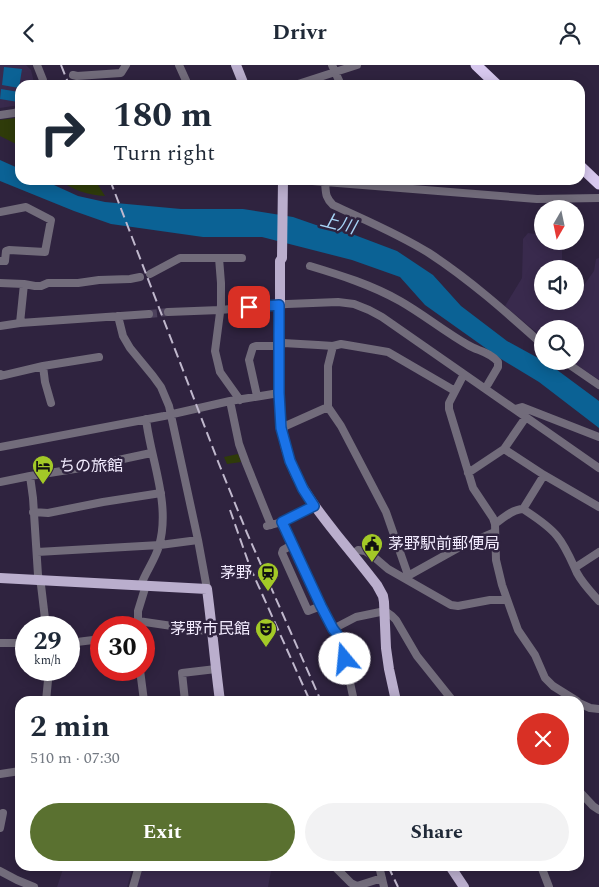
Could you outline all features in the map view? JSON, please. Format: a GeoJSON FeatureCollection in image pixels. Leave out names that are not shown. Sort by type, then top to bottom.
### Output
{"type":"FeatureCollection","features":[{"type":"Feature","properties":{"kind":"highway"},"geometry":{"type":"LineString","coordinates":[[476,65],[492,80]]}},
{"type":"Feature","properties":{"kind":"highway"},"geometry":{"type":"LineString","coordinates":[[585,171],[599,184]]}},
{"type":"Feature","properties":{"kind":"main road"},"geometry":{"type":"LineString","coordinates":[[236,65],[242,80]]}},
{"type":"Feature","properties":{"kind":"main road"},"geometry":{"type":"LineString","coordinates":[[282,185],[282,258],[280,261],[279,305],[281,428],[293,468],[303,489],[314,506],[377,585],[383,596],[386,649],[395,696]]}},
{"type":"Feature","properties":{"kind":"main road"},"geometry":{"type":"LineString","coordinates":[[0,578],[207,589],[219,696]]}},
{"type":"Feature","properties":{"kind":"main road"},"geometry":{"type":"LineString","coordinates":[[453,871],[464,887]]}},
{"type":"Feature","properties":{"kind":"street"},"geometry":{"type":"LineString","coordinates":[[37,65],[43,80]]}},
{"type":"Feature","properties":{"kind":"street"},"geometry":{"type":"LineString","coordinates":[[73,75],[120,73],[126,65]]}},
{"type":"Feature","properties":{"kind":"street"},"geometry":{"type":"LineString","coordinates":[[179,65],[186,80]]}},
{"type":"Feature","properties":{"kind":"street"},"geometry":{"type":"LineString","coordinates":[[307,80],[334,69],[357,65]]}},
{"type":"Feature","properties":{"kind":"street"},"geometry":{"type":"LineString","coordinates":[[0,115],[15,112]]}},
{"type":"Feature","properties":{"kind":"street"},"geometry":{"type":"LineString","coordinates":[[325,185],[327,199],[333,205],[427,252],[456,272],[534,337]]}},
{"type":"Feature","properties":{"kind":"street"},"geometry":{"type":"LineString","coordinates":[[380,185],[537,199],[599,199]]}},
{"type":"Feature","properties":{"kind":"street"},"geometry":{"type":"LineString","coordinates":[[0,212],[26,207],[51,220],[45,252],[9,250],[6,251],[5,261],[0,261]]}},
{"type":"Feature","properties":{"kind":"street"},"geometry":{"type":"LineString","coordinates":[[150,275],[180,258],[242,258]]}},
{"type":"Feature","properties":{"kind":"street"},"geometry":{"type":"LineString","coordinates":[[219,258],[221,283],[220,310],[215,351],[220,372],[240,400]]}},
{"type":"Feature","properties":{"kind":"street"},"geometry":{"type":"LineString","coordinates":[[310,266],[373,288],[399,301],[470,346],[494,357],[498,362],[498,367],[488,385]]}},
{"type":"Feature","properties":{"kind":"street"},"geometry":{"type":"LineString","coordinates":[[0,283],[41,286],[48,283],[78,283],[140,277]]}},
{"type":"Feature","properties":{"kind":"street"},"geometry":{"type":"LineString","coordinates":[[20,323],[24,284]]}},
{"type":"Feature","properties":{"kind":"street"},"geometry":{"type":"LineString","coordinates":[[168,313],[338,302],[354,304],[382,317],[599,467]]}},
{"type":"Feature","properties":{"kind":"street"},"geometry":{"type":"LineString","coordinates":[[0,326],[149,314]]}},
{"type":"Feature","properties":{"kind":"street"},"geometry":{"type":"LineString","coordinates":[[118,316],[123,336],[130,348],[161,387],[169,406],[207,589]]}},
{"type":"Feature","properties":{"kind":"street"},"geometry":{"type":"LineString","coordinates":[[258,396],[249,360],[253,347],[274,346],[284,343],[333,346],[341,344],[388,351],[455,391]]}},
{"type":"Feature","properties":{"kind":"street"},"geometry":{"type":"LineString","coordinates":[[333,346],[328,366],[328,407],[341,426],[386,512],[406,577]]}},
{"type":"Feature","properties":{"kind":"street"},"geometry":{"type":"LineString","coordinates":[[0,374],[0,376],[43,366],[99,357]]}},
{"type":"Feature","properties":{"kind":"street"},"geometry":{"type":"LineString","coordinates":[[43,366],[51,403]]}},
{"type":"Feature","properties":{"kind":"street"},"geometry":{"type":"LineString","coordinates":[[577,370],[599,385]]}},
{"type":"Feature","properties":{"kind":"street"},"geometry":{"type":"LineString","coordinates":[[464,373],[449,403],[449,409],[468,473],[473,488],[493,518],[496,560],[502,585],[518,629],[535,655],[545,678],[562,696]]}},
{"type":"Feature","properties":{"kind":"street"},"geometry":{"type":"LineString","coordinates":[[0,447],[279,393]]}},
{"type":"Feature","properties":{"kind":"street"},"geometry":{"type":"LineString","coordinates":[[230,401],[243,454],[269,526],[282,522],[314,506]]}},
{"type":"Feature","properties":{"kind":"street"},"geometry":{"type":"LineString","coordinates":[[281,428],[328,407]]}},
{"type":"Feature","properties":{"kind":"street"},"geometry":{"type":"LineString","coordinates":[[515,409],[522,407],[599,437]]}},
{"type":"Feature","properties":{"kind":"street"},"geometry":{"type":"LineString","coordinates":[[468,473],[504,449],[526,417]]}},
{"type":"Feature","properties":{"kind":"street"},"geometry":{"type":"LineString","coordinates":[[138,616],[144,585],[160,545],[164,518],[161,493],[151,453],[146,419]]}},
{"type":"Feature","properties":{"kind":"street"},"geometry":{"type":"LineString","coordinates":[[504,449],[598,506]]}},
{"type":"Feature","properties":{"kind":"street"},"geometry":{"type":"LineString","coordinates":[[0,482],[81,468],[151,453]]}},
{"type":"Feature","properties":{"kind":"street"},"geometry":{"type":"LineString","coordinates":[[523,509],[544,475]]}},
{"type":"Feature","properties":{"kind":"street"},"geometry":{"type":"LineString","coordinates":[[30,476],[45,616]]}},
{"type":"Feature","properties":{"kind":"street"},"geometry":{"type":"LineString","coordinates":[[33,512],[48,513],[161,493]]}},
{"type":"Feature","properties":{"kind":"street"},"geometry":{"type":"LineString","coordinates":[[406,577],[495,528],[511,513],[523,509],[549,527],[557,536],[587,588],[599,601]]}},
{"type":"Feature","properties":{"kind":"street"},"geometry":{"type":"LineString","coordinates":[[282,522],[321,606],[337,634],[345,659],[353,696]]}},
{"type":"Feature","properties":{"kind":"street"},"geometry":{"type":"LineString","coordinates":[[37,552],[160,545],[198,540]]}},
{"type":"Feature","properties":{"kind":"street"},"geometry":{"type":"LineString","coordinates":[[292,545],[283,550],[282,553],[308,611],[321,606]]}},
{"type":"Feature","properties":{"kind":"street"},"geometry":{"type":"LineString","coordinates":[[353,554],[358,550],[365,551],[388,569],[406,577],[454,606],[507,600]]}},
{"type":"Feature","properties":{"kind":"street"},"geometry":{"type":"LineString","coordinates":[[576,567],[599,552]]}},
{"type":"Feature","properties":{"kind":"street"},"geometry":{"type":"LineString","coordinates":[[333,629],[356,617],[385,611],[396,620],[417,656],[449,696]]}},
{"type":"Feature","properties":{"kind":"street"},"geometry":{"type":"LineString","coordinates":[[155,626],[213,632]]}},
{"type":"Feature","properties":{"kind":"street"},"geometry":{"type":"LineString","coordinates":[[0,643],[15,643]]}},
{"type":"Feature","properties":{"kind":"street"},"geometry":{"type":"LineString","coordinates":[[184,696],[182,673],[216,669]]}},
{"type":"Feature","properties":{"kind":"street"},"geometry":{"type":"LineString","coordinates":[[46,696],[48,681]]}},
{"type":"Feature","properties":{"kind":"street"},"geometry":{"type":"LineString","coordinates":[[141,681],[143,696]]}},
{"type":"Feature","properties":{"kind":"street"},"geometry":{"type":"LineString","coordinates":[[584,705],[599,709]]}},
{"type":"Feature","properties":{"kind":"street"},"geometry":{"type":"LineString","coordinates":[[0,774],[15,772]]}},
{"type":"Feature","properties":{"kind":"street"},"geometry":{"type":"LineString","coordinates":[[584,797],[593,807],[599,810]]}},
{"type":"Feature","properties":{"kind":"street"},"geometry":{"type":"LineString","coordinates":[[0,828],[3,813]]}},
{"type":"Feature","properties":{"kind":"street"},"geometry":{"type":"LineString","coordinates":[[0,871],[34,887]]}},
{"type":"Feature","properties":{"kind":"street"},"geometry":{"type":"LineString","coordinates":[[133,887],[138,871]]}},
{"type":"Feature","properties":{"kind":"street"},"geometry":{"type":"LineString","coordinates":[[339,871],[357,886],[382,878]]}},
{"type":"Feature","properties":{"kind":"street"},"geometry":{"type":"LineString","coordinates":[[380,871],[384,887]]}},
{"type":"Feature","properties":{"kind":"street"},"geometry":{"type":"LineString","coordinates":[[543,871],[550,887]]}},
{"type":"Feature","properties":{"kind":"shaded area"},"geometry":{"type":"Polygon","coordinates":[[[0,65],[26,65],[31,70],[33,80],[15,80],[15,106],[0,108],[0,65]]]}},
{"type":"Feature","properties":{"kind":"shaded area"},"geometry":{"type":"Polygon","coordinates":[[[528,233],[534,234],[534,250],[562,250],[562,260],[534,260],[534,310],[584,310],[584,285],[594,271],[596,259],[599,258],[599,380],[584,370],[584,320],[534,320],[534,330],[505,306],[522,278],[523,239],[528,233]]]}},
{"type":"Feature","properties":{"kind":"shaded area"},"geometry":{"type":"Polygon","coordinates":[[[62,871],[132,871],[127,887],[57,887],[62,871]]]}},
{"type":"Feature","properties":{"kind":"shaded area"},"geometry":{"type":"Polygon","coordinates":[[[140,871],[271,871],[268,887],[135,887],[140,871]]]}},
{"type":"Feature","properties":{"kind":"green space"},"geometry":{"type":"Polygon","coordinates":[[[15,118],[15,144],[0,136],[0,120],[15,118]]]}},
{"type":"Feature","properties":{"kind":"green space"},"geometry":{"type":"Polygon","coordinates":[[[67,185],[98,185],[105,196],[81,191],[67,185]]]}},
{"type":"Feature","properties":{"kind":"green space"},"geometry":{"type":"Polygon","coordinates":[[[238,454],[241,462],[227,464],[224,457],[238,454]]]}},
{"type":"Feature","properties":{"kind":"water"},"geometry":{"type":"Polygon","coordinates":[[[4,67],[22,69],[20,80],[15,80],[15,87],[2,85],[4,67]]]}},
{"type":"Feature","properties":{"kind":"water"},"geometry":{"type":"Polygon","coordinates":[[[1,89],[15,91],[15,102],[0,99],[1,89]]]}},
{"type":"Feature","properties":{"kind":"water"},"geometry":{"type":"Polygon","coordinates":[[[0,160],[15,167],[15,185],[54,185],[78,196],[105,202],[181,209],[243,209],[293,217],[352,234],[397,251],[433,275],[461,306],[507,341],[534,356],[534,370],[557,370],[599,401],[599,428],[539,382],[501,359],[425,305],[400,277],[352,260],[262,237],[203,237],[111,224],[0,181],[0,160]]]}},
{"type":"Feature","properties":{"kind":"tunnel"},"geometry":{"type":"LineString","coordinates":[[149,314],[168,312]]}},
{"type":"Feature","properties":{"kind":"railway"},"geometry":{"type":"LineString","coordinates":[[61,65],[67,80]]}},
{"type":"Feature","properties":{"kind":"railway"},"geometry":{"type":"LineString","coordinates":[[112,185],[219,464],[247,533],[319,696]]}},
{"type":"Feature","properties":{"kind":"railway"},"geometry":{"type":"LineString","coordinates":[[230,510],[250,567],[308,696]]}},
{"type":"Feature","properties":{"kind":"railway"},"geometry":{"type":"LineString","coordinates":[[390,871],[398,887]]}},
{"type":"Feature","properties":{"kind":"place","name":"ちの旅館"},"geometry":{"type":"Point","coordinates":[43,485]}},
{"type":"Feature","properties":{"kind":"place","name":"茅野駅前郵便局"},"geometry":{"type":"Point","coordinates":[372,563]}},
{"type":"Feature","properties":{"kind":"place","name":"茅野"},"geometry":{"type":"Point","coordinates":[268,592]}},
{"type":"Feature","properties":{"kind":"place","name":"茅野市民館"},"geometry":{"type":"Point","coordinates":[266,648]}},
{"type":"Feature","properties":{"kind":"route"},"geometry":{"type":"LineString","coordinates":[[249,307],[279,305],[281,428],[290,461],[303,489],[314,506],[282,522],[321,606],[337,634],[345,659]]}},
{"type":"Feature","properties":{"kind":"water label","name":"上川"},"geometry":{"type":"Point","coordinates":[338,224]}}]}
